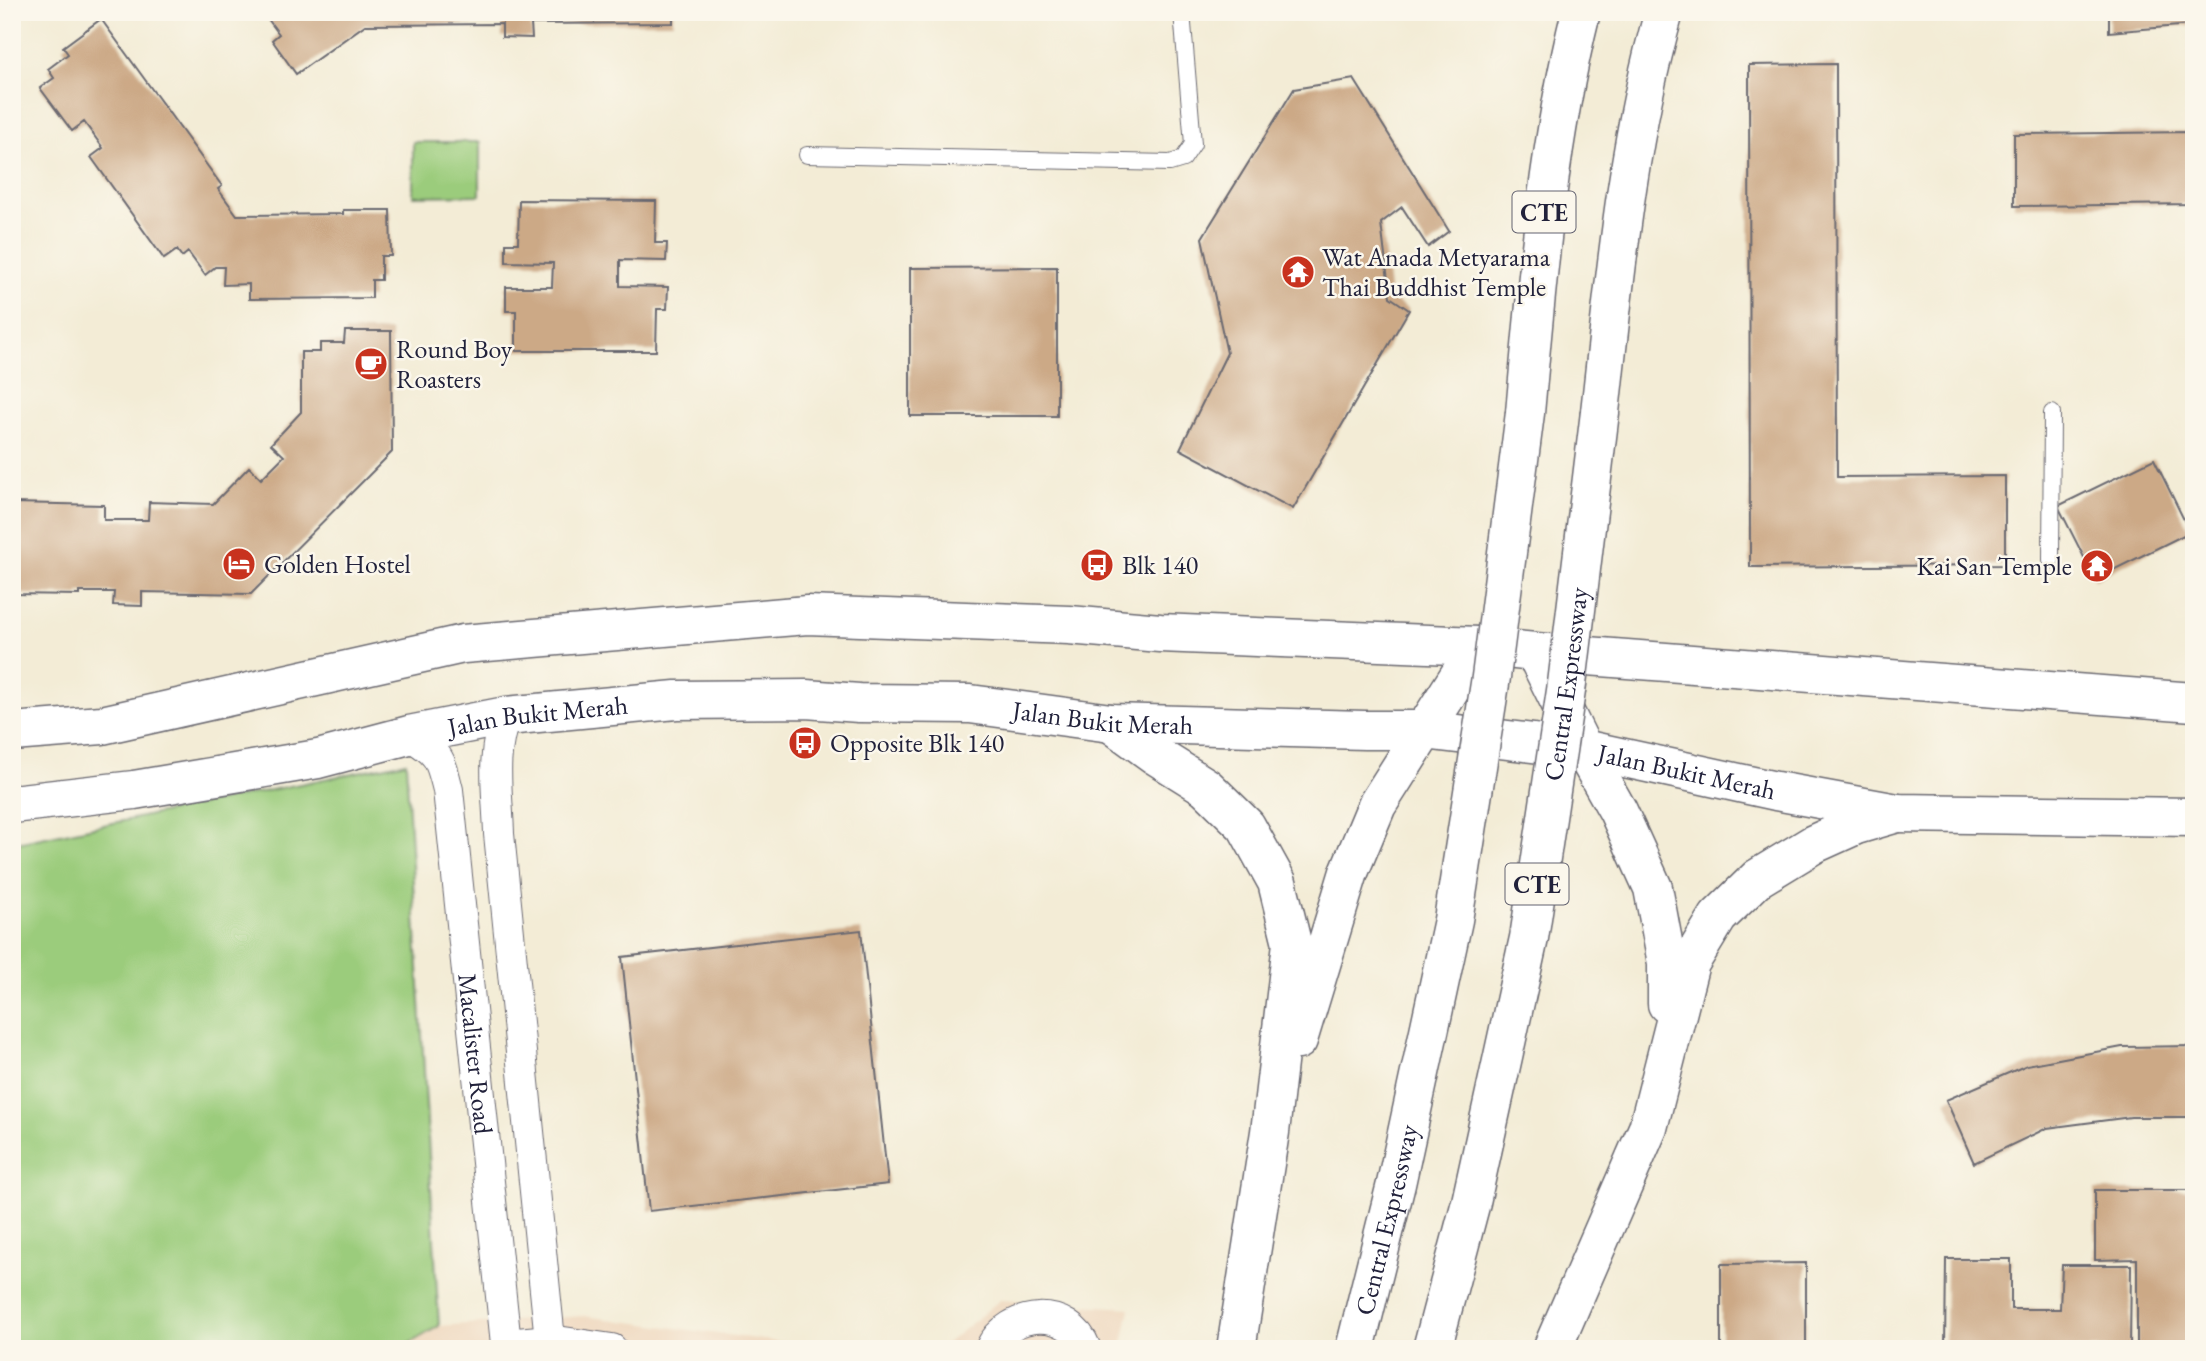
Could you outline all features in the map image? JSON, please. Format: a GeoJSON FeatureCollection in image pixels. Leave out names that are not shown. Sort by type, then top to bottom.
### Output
{"type":"FeatureCollection","features":[{"type":"Feature","properties":{"kind":"main road","name":"Central Expressway"},"geometry":{"type":"LineString","coordinates":[[1355,1349],[1396,1184],[1453,920],[1491,677],[1525,413],[1544,215],[1581,12]]}},
{"type":"Feature","properties":{"kind":"main road","name":"Central Expressway"},"geometry":{"type":"LineString","coordinates":[[1432,1349],[1471,1202],[1529,938],[1567,684],[1621,230],[1651,58],[1664,12]]}},
{"type":"Feature","properties":{"kind":"main road"},"geometry":{"type":"LineString","coordinates":[[12,732],[102,725],[463,644],[807,615],[1069,625],[1160,633],[1478,646],[2194,702]]}},
{"type":"Feature","properties":{"kind":"main road"},"geometry":{"type":"LineString","coordinates":[[1270,1132],[1349,872],[1377,805],[1478,646]]}},
{"type":"Feature","properties":{"kind":"main road"},"geometry":{"type":"LineString","coordinates":[[1535,652],[1583,749],[1618,811],[1653,888],[1667,963],[1668,1048]]}},
{"type":"Feature","properties":{"kind":"main road","name":"Jalan Bukit Merah"},"geometry":{"type":"LineString","coordinates":[[12,804],[134,790],[305,761],[409,735],[506,716],[676,700],[806,699],[859,704],[970,704],[1111,723],[1424,730],[1583,749],[1776,791],[1897,813],[2194,817]]}},
{"type":"Feature","properties":{"kind":"main road"},"geometry":{"type":"LineString","coordinates":[[1111,723],[1206,787],[1246,826],[1277,882],[1292,943],[1270,1132],[1236,1349]]}},
{"type":"Feature","properties":{"kind":"main road"},"geometry":{"type":"LineString","coordinates":[[1552,1349],[1648,1128],[1690,963],[1718,917],[1758,878],[1814,844],[1856,825],[1897,813]]}},
{"type":"Feature","properties":{"kind":"street","name":"Macalister Road"},"geometry":{"type":"LineString","coordinates":[[506,716],[498,735],[496,751],[499,834],[550,1340]]}},
{"type":"Feature","properties":{"kind":"street","name":"Macalister Road"},"geometry":{"type":"LineString","coordinates":[[409,735],[430,748],[437,756],[448,790],[506,1344],[550,1340],[612,1349]]}},
{"type":"Feature","properties":{"kind":"street"},"geometry":{"type":"LineString","coordinates":[[988,1346],[1016,1321],[1035,1317],[1054,1319],[1070,1327],[1083,1340],[1086,1349]]}},
{"type":"Feature","properties":{"kind":"lane"},"geometry":{"type":"LineString","coordinates":[[807,155],[1171,163],[1183,159],[1193,144],[1182,12]]}},
{"type":"Feature","properties":{"kind":"lane"},"geometry":{"type":"LineString","coordinates":[[2051,560],[2052,413]]}},
{"type":"Feature","properties":{"kind":"shaded area"},"geometry":{"type":"Polygon","coordinates":[[[1000,1300],[1130,1308],[1122,1349],[940,1349],[1000,1300]]]}},
{"type":"Feature","properties":{"kind":"shaded area"},"geometry":{"type":"Polygon","coordinates":[[[584,1316],[832,1349],[402,1349],[439,1326],[584,1316]]]}},
{"type":"Feature","properties":{"kind":"green space"},"geometry":{"type":"Polygon","coordinates":[[[413,142],[480,142],[480,195],[413,196],[413,142]]]}},
{"type":"Feature","properties":{"kind":"green space"},"geometry":{"type":"Polygon","coordinates":[[[406,762],[439,1326],[400,1349],[12,1349],[12,844],[406,762]]]}},
{"type":"Feature","properties":{"kind":"building"},"geometry":{"type":"Polygon","coordinates":[[[269,12],[673,12],[673,23],[531,24],[532,38],[502,37],[502,24],[365,25],[296,74],[272,40],[279,34],[265,15],[269,12]]]}},
{"type":"Feature","properties":{"kind":"building"},"geometry":{"type":"Polygon","coordinates":[[[2109,12],[2190,12],[2190,25],[2109,32],[2109,12]]]}},
{"type":"Feature","properties":{"kind":"building"},"geometry":{"type":"Polygon","coordinates":[[[101,19],[222,186],[218,189],[237,215],[343,214],[343,210],[390,210],[391,256],[381,256],[381,280],[372,280],[372,298],[249,299],[249,284],[223,285],[224,267],[215,267],[205,275],[188,252],[182,257],[177,250],[164,259],[91,157],[103,148],[84,122],[72,131],[40,88],[54,78],[48,69],[68,54],[63,47],[101,19]]]}},
{"type":"Feature","properties":{"kind":"building"},"geometry":{"type":"Polygon","coordinates":[[[1836,64],[1837,477],[2005,476],[2005,565],[1750,567],[1749,65],[1836,64]]]}},
{"type":"Feature","properties":{"kind":"building","name":"Wat Anada Metyarama Thai Buddhist Temple"},"geometry":{"type":"Polygon","coordinates":[[[1354,79],[1449,231],[1428,247],[1402,207],[1381,223],[1390,297],[1409,310],[1293,509],[1180,449],[1227,353],[1202,238],[1294,89],[1354,79]]]}},
{"type":"Feature","properties":{"kind":"building"},"geometry":{"type":"Polygon","coordinates":[[[2194,132],[2194,204],[2014,206],[2014,134],[2194,132]]]}},
{"type":"Feature","properties":{"kind":"building"},"geometry":{"type":"Polygon","coordinates":[[[519,200],[656,201],[655,243],[667,243],[666,261],[620,260],[620,286],[668,287],[667,309],[657,309],[656,351],[516,351],[516,311],[506,311],[506,287],[552,287],[553,263],[506,262],[506,243],[518,243],[519,200]]]}},
{"type":"Feature","properties":{"kind":"building"},"geometry":{"type":"Polygon","coordinates":[[[1057,267],[1057,416],[910,416],[910,268],[1057,267]]]}},
{"type":"Feature","properties":{"kind":"building"},"geometry":{"type":"Polygon","coordinates":[[[345,331],[391,331],[392,452],[251,594],[142,592],[142,606],[113,605],[114,592],[79,592],[79,595],[12,594],[12,503],[104,505],[104,520],[148,520],[149,502],[213,504],[249,467],[261,479],[284,456],[271,444],[301,412],[301,352],[320,352],[320,343],[344,343],[345,331]]]}},
{"type":"Feature","properties":{"kind":"building"},"geometry":{"type":"Polygon","coordinates":[[[2154,459],[2190,532],[2095,579],[2058,506],[2154,459]]]}},
{"type":"Feature","properties":{"kind":"building"},"geometry":{"type":"Polygon","coordinates":[[[861,930],[888,1184],[649,1211],[622,957],[861,930]]]}},
{"type":"Feature","properties":{"kind":"building"},"geometry":{"type":"Polygon","coordinates":[[[2194,1046],[2194,1117],[2131,1117],[2047,1128],[1974,1163],[1946,1100],[2027,1065],[2122,1047],[2194,1046]]]}},
{"type":"Feature","properties":{"kind":"building"},"geometry":{"type":"Polygon","coordinates":[[[2095,1190],[2194,1190],[2194,1349],[2137,1349],[2137,1259],[2095,1260],[2095,1190]]]}},
{"type":"Feature","properties":{"kind":"building"},"geometry":{"type":"Polygon","coordinates":[[[1946,1259],[2011,1259],[2011,1309],[2060,1309],[2062,1265],[2131,1265],[2130,1349],[1945,1349],[1946,1259]]]}},
{"type":"Feature","properties":{"kind":"building"},"geometry":{"type":"Polygon","coordinates":[[[1806,1263],[1806,1349],[1721,1349],[1721,1264],[1806,1263]]]}},
{"type":"Feature","properties":{"kind":"place","name":"Wat Anada Metyarama Thai Buddhist Temple"},"geometry":{"type":"Point","coordinates":[1298,272]}},
{"type":"Feature","properties":{"kind":"place","name":"Round Boy Roasters"},"geometry":{"type":"Point","coordinates":[371,364]}},
{"type":"Feature","properties":{"kind":"place","name":"Golden Hostel"},"geometry":{"type":"Point","coordinates":[239,564]}},
{"type":"Feature","properties":{"kind":"place","name":"Blk 140"},"geometry":{"type":"Point","coordinates":[1097,565]}},
{"type":"Feature","properties":{"kind":"place","name":"Kai San Temple"},"geometry":{"type":"Point","coordinates":[2097,566]}},
{"type":"Feature","properties":{"kind":"place","name":"Opposite Blk 140"},"geometry":{"type":"Point","coordinates":[805,743]}}]}
